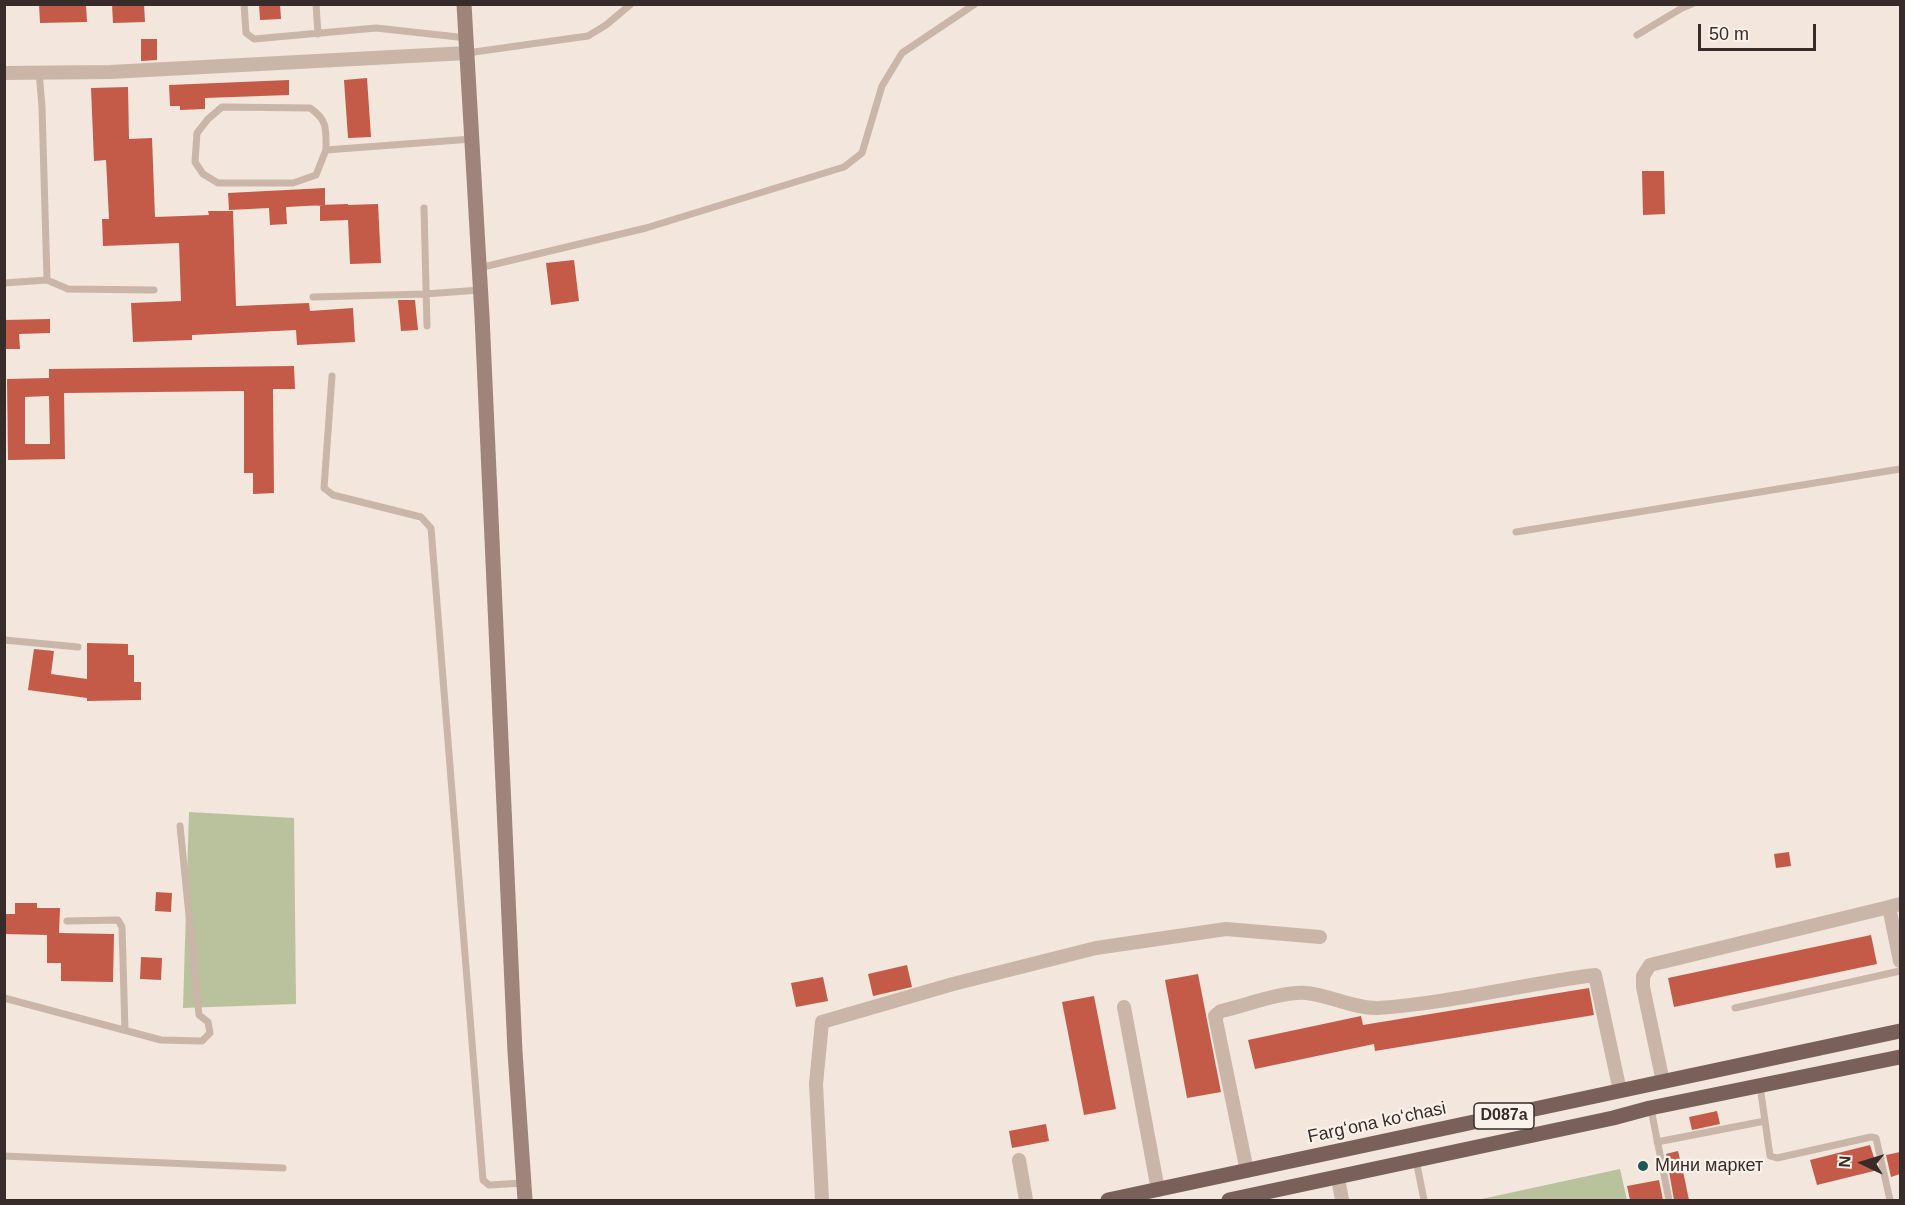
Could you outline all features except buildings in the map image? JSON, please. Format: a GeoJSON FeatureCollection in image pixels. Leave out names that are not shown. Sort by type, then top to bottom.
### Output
{"type":"FeatureCollection","features":[{"type":"Feature","properties":{"kind":"main road"},"geometry":{"type":"LineString","coordinates":[[464,4],[482,316],[515,1052],[525,1200]]}},
{"type":"Feature","properties":{"kind":"main road","name":"Fargʻona koʻchasi"},"geometry":{"type":"LineString","coordinates":[[1108,1200],[1900,1031]]}},
{"type":"Feature","properties":{"kind":"main road"},"geometry":{"type":"LineString","coordinates":[[1817,1048],[1823,1073]]}},
{"type":"Feature","properties":{"kind":"main road","name":"D087a"},"geometry":{"type":"LineString","coordinates":[[1229,1200],[1613,1118],[1650,1108],[1900,1057]]}},
{"type":"Feature","properties":{"kind":"street"},"geometry":{"type":"LineString","coordinates":[[4,73],[110,72],[467,45]]}},
{"type":"Feature","properties":{"kind":"street"},"geometry":{"type":"LineString","coordinates":[[1663,1082],[1642,987],[1643,976],[1650,965],[1894,906],[1900,961]]}},
{"type":"Feature","properties":{"kind":"street"},"geometry":{"type":"LineString","coordinates":[[822,1200],[816,1084],[822,1022],[953,984],[1096,948],[1226,929],[1320,937]]}},
{"type":"Feature","properties":{"kind":"street"},"geometry":{"type":"LineString","coordinates":[[1246,1171],[1215,1016],[1221,1011],[1291,994],[1306,993],[1374,1008],[1455,998],[1541,982],[1595,975],[1620,1091]]}},
{"type":"Feature","properties":{"kind":"street"},"geometry":{"type":"LineString","coordinates":[[1124,1007],[1158,1190]]}},
{"type":"Feature","properties":{"kind":"street"},"geometry":{"type":"LineString","coordinates":[[1018,1160],[1026,1200]]}},
{"type":"Feature","properties":{"kind":"street"},"geometry":{"type":"LineString","coordinates":[[1338,1178],[1342,1200]]}},
{"type":"Feature","properties":{"kind":"lane"},"geometry":{"type":"LineString","coordinates":[[244,4],[246,33],[254,39],[376,28],[467,45],[588,36],[606,25],[631,4]]}},
{"type":"Feature","properties":{"kind":"lane"},"geometry":{"type":"LineString","coordinates":[[316,4],[318,34]]}},
{"type":"Feature","properties":{"kind":"lane"},"geometry":{"type":"LineString","coordinates":[[479,268],[645,228],[844,167],[862,153],[882,86],[902,53],[975,4]]}},
{"type":"Feature","properties":{"kind":"lane"},"geometry":{"type":"LineString","coordinates":[[1637,35],[1692,4]]}},
{"type":"Feature","properties":{"kind":"lane"},"geometry":{"type":"LineString","coordinates":[[39,71],[47,280]]}},
{"type":"Feature","properties":{"kind":"lane"},"geometry":{"type":"LineString","coordinates":[[222,107],[310,108],[321,116],[326,129],[326,150],[316,175],[293,183],[218,183],[203,174],[195,162],[197,134],[208,119],[222,107]]}},
{"type":"Feature","properties":{"kind":"lane"},"geometry":{"type":"LineString","coordinates":[[326,150],[472,140]]}},
{"type":"Feature","properties":{"kind":"lane"},"geometry":{"type":"LineString","coordinates":[[424,208],[427,326]]}},
{"type":"Feature","properties":{"kind":"lane"},"geometry":{"type":"LineString","coordinates":[[4,283],[47,280],[68,290],[154,290]]}},
{"type":"Feature","properties":{"kind":"lane"},"geometry":{"type":"LineString","coordinates":[[314,297],[480,290]]}},
{"type":"Feature","properties":{"kind":"lane"},"geometry":{"type":"LineString","coordinates":[[332,376],[324,488],[333,495],[422,517],[431,528],[483,1180],[489,1185],[524,1183]]}},
{"type":"Feature","properties":{"kind":"lane"},"geometry":{"type":"LineString","coordinates":[[1516,532],[1900,470]]}},
{"type":"Feature","properties":{"kind":"lane"},"geometry":{"type":"LineString","coordinates":[[4,640],[78,647]]}},
{"type":"Feature","properties":{"kind":"lane"},"geometry":{"type":"LineString","coordinates":[[4,998],[161,1040],[202,1041],[210,1033],[208,1022],[199,1015],[180,826]]}},
{"type":"Feature","properties":{"kind":"lane"},"geometry":{"type":"LineString","coordinates":[[67,921],[118,920],[122,927],[125,1030]]}},
{"type":"Feature","properties":{"kind":"lane"},"geometry":{"type":"LineString","coordinates":[[1735,1008],[1900,970]]}},
{"type":"Feature","properties":{"kind":"lane"},"geometry":{"type":"LineString","coordinates":[[1760,1086],[1770,1156],[1777,1158],[1871,1137],[1876,1138],[1890,1200]]}},
{"type":"Feature","properties":{"kind":"lane"},"geometry":{"type":"LineString","coordinates":[[1650,1108],[1669,1200]]}},
{"type":"Feature","properties":{"kind":"lane"},"geometry":{"type":"LineString","coordinates":[[1658,1142],[1765,1121]]}},
{"type":"Feature","properties":{"kind":"lane"},"geometry":{"type":"LineString","coordinates":[[4,1156],[283,1168]]}},
{"type":"Feature","properties":{"kind":"lane"},"geometry":{"type":"LineString","coordinates":[[1416,1160],[1424,1200]]}},
{"type":"Feature","properties":{"kind":"green space"},"geometry":{"type":"Polygon","coordinates":[[[189,812],[294,818],[296,1004],[183,1008],[189,812]]]}},
{"type":"Feature","properties":{"kind":"green space"},"geometry":{"type":"Polygon","coordinates":[[[1620,1169],[1627,1200],[1477,1200],[1620,1169]]]}},
{"type":"Feature","properties":{"kind":"place","name":"Мини маркет"},"geometry":{"type":"Point","coordinates":[1643,1166]}}]}
